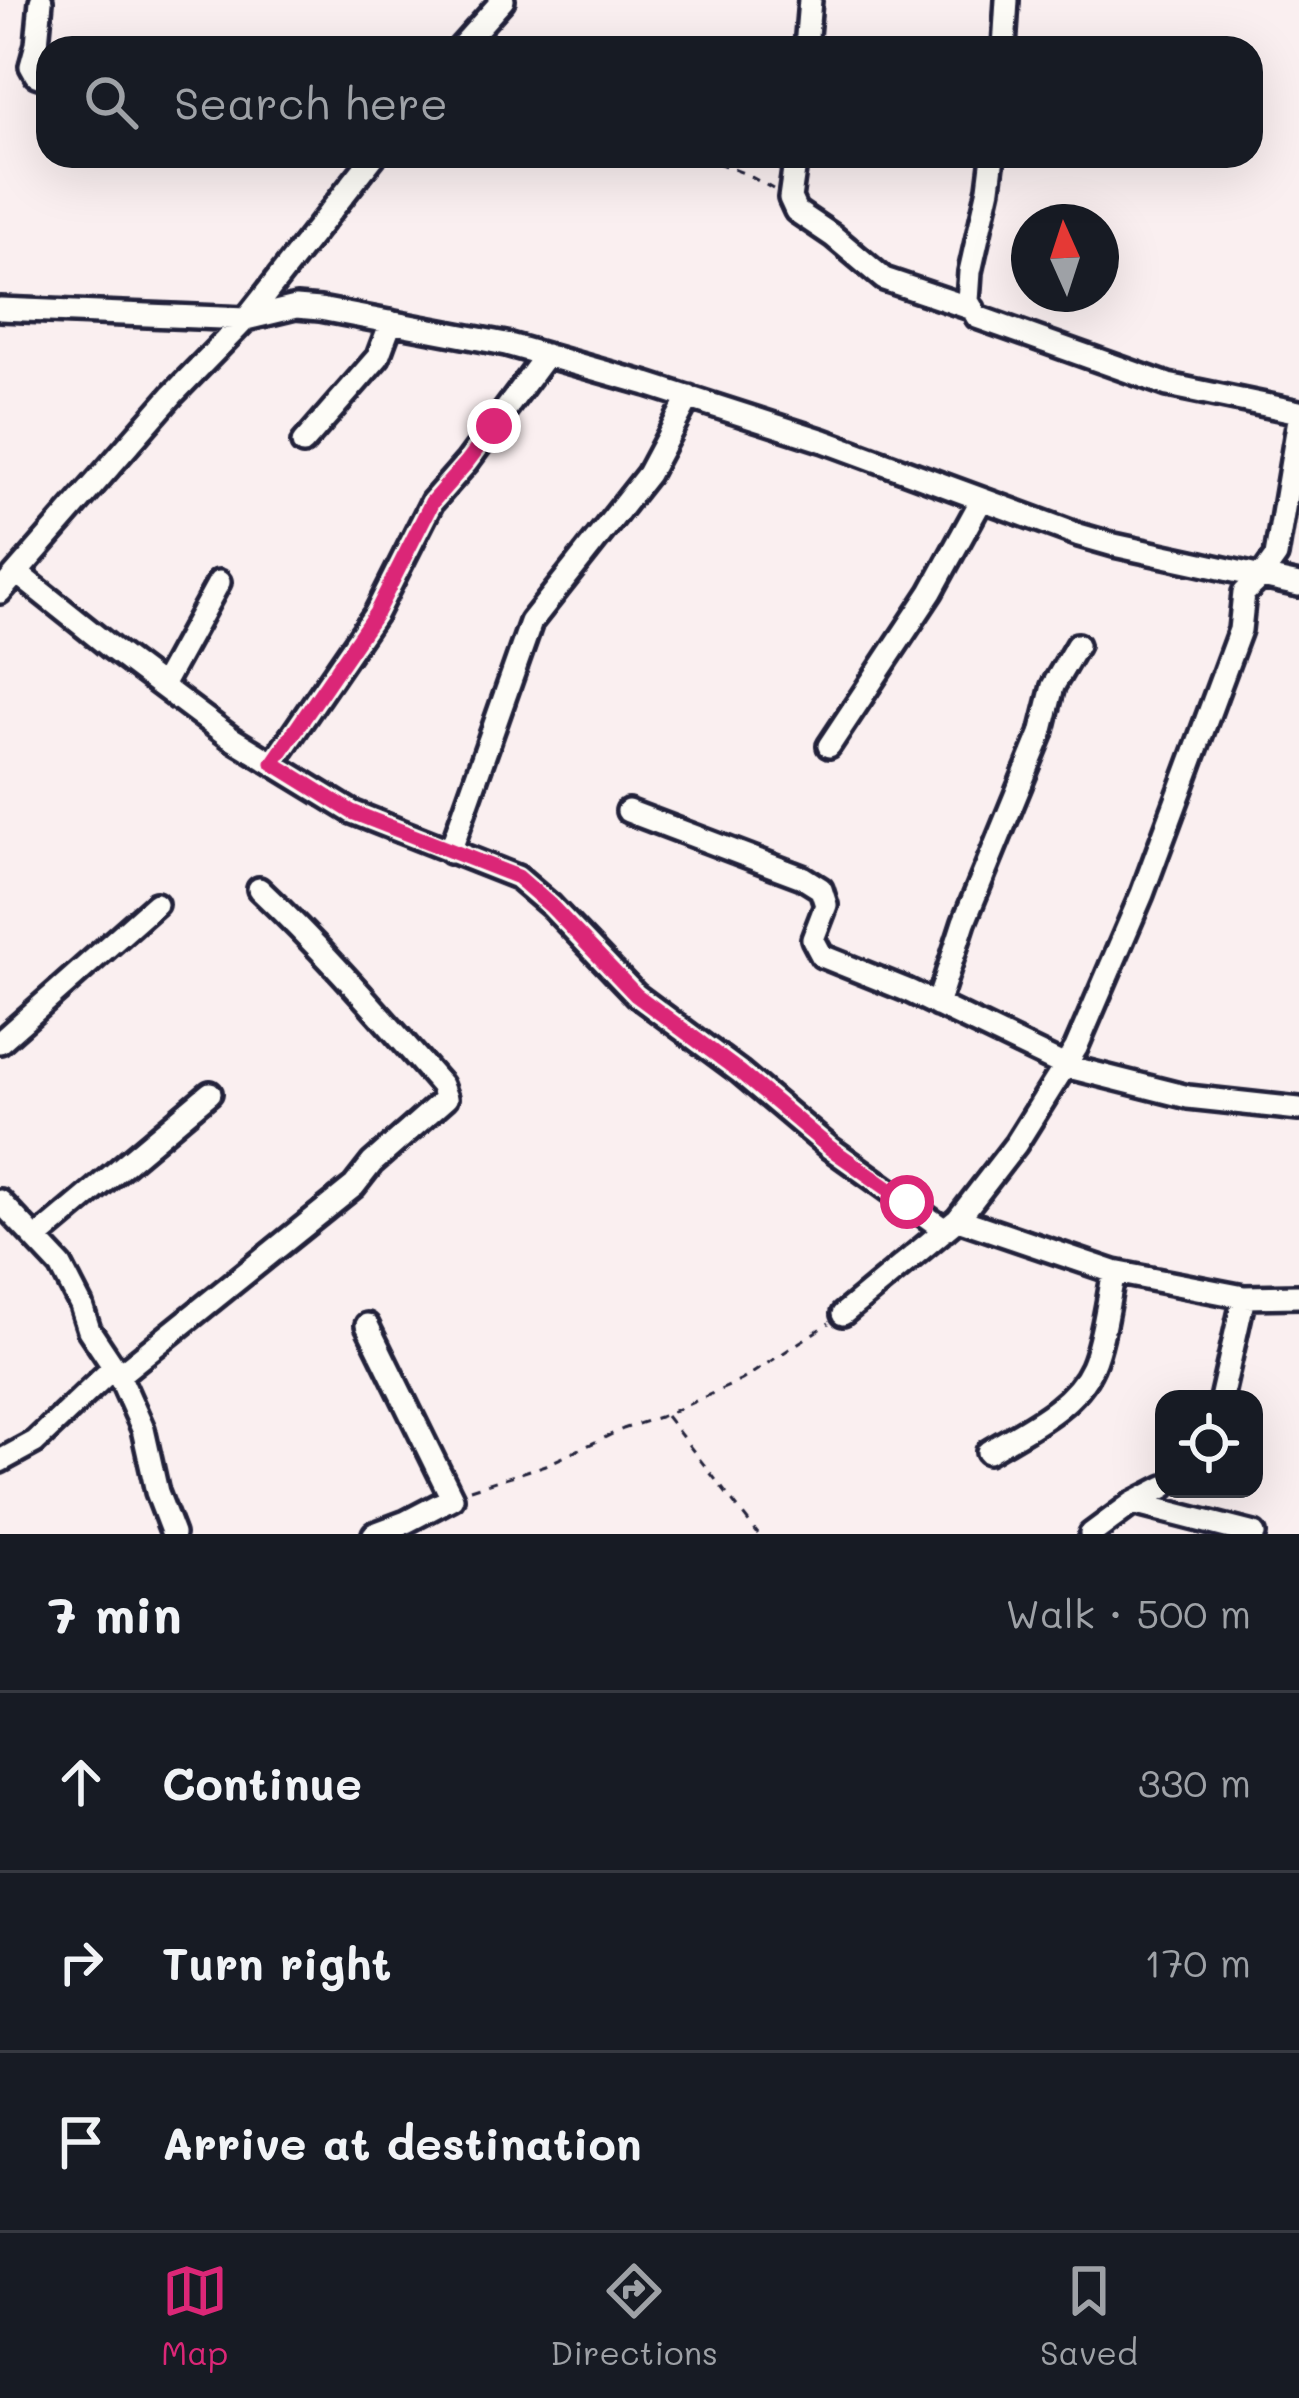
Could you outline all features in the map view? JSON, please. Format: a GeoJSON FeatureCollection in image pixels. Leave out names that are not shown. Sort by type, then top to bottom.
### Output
{"type":"FeatureCollection","features":[{"type":"Feature","properties":{"kind":"street"},"geometry":{"type":"LineString","coordinates":[[471,36],[503,0]]}},
{"type":"Feature","properties":{"kind":"street"},"geometry":{"type":"LineString","coordinates":[[807,36],[810,0]]}},
{"type":"Feature","properties":{"kind":"street"},"geometry":{"type":"LineString","coordinates":[[1005,36],[1007,0]]}},
{"type":"Feature","properties":{"kind":"street"},"geometry":{"type":"LineString","coordinates":[[38,36],[41,1]]}},
{"type":"Feature","properties":{"kind":"street"},"geometry":{"type":"LineString","coordinates":[[0,592],[173,394],[246,320],[365,168]]}},
{"type":"Feature","properties":{"kind":"street"},"geometry":{"type":"LineString","coordinates":[[794,168],[790,198],[796,211],[884,279],[973,309]]}},
{"type":"Feature","properties":{"kind":"street"},"geometry":{"type":"LineString","coordinates":[[843,1314],[952,1224],[1016,1144],[1076,1048],[1142,894],[1240,631],[1244,593],[1276,556],[1299,416],[1168,385],[977,317],[968,301],[970,272],[992,168]]}},
{"type":"Feature","properties":{"kind":"street"},"geometry":{"type":"LineString","coordinates":[[0,309],[246,320],[296,307],[506,344],[824,441],[1039,522],[1114,545],[1299,585]]}},
{"type":"Feature","properties":{"kind":"street"},"geometry":{"type":"LineString","coordinates":[[303,443],[378,357],[391,322]]}},
{"type":"Feature","properties":{"kind":"street"},"geometry":{"type":"LineString","coordinates":[[273,763],[376,613],[432,502],[546,355]]}},
{"type":"Feature","properties":{"kind":"street"},"geometry":{"type":"LineString","coordinates":[[450,852],[531,622],[648,474],[689,397]]}},
{"type":"Feature","properties":{"kind":"street"},"geometry":{"type":"LineString","coordinates":[[830,746],[931,592],[981,501]]}},
{"type":"Feature","properties":{"kind":"street"},"geometry":{"type":"LineString","coordinates":[[17,573],[231,738],[352,812],[518,877],[636,995],[740,1072],[830,1148],[952,1224],[1114,1272],[1244,1298],[1299,1296]]}},
{"type":"Feature","properties":{"kind":"street"},"geometry":{"type":"LineString","coordinates":[[163,686],[219,582]]}},
{"type":"Feature","properties":{"kind":"street"},"geometry":{"type":"LineString","coordinates":[[937,1005],[964,922],[1041,734],[1053,686],[1077,645]]}},
{"type":"Feature","properties":{"kind":"street"},"geometry":{"type":"LineString","coordinates":[[628,811],[802,877],[821,889],[826,905],[813,939],[822,956],[1065,1066],[1188,1096],[1299,1109]]}},
{"type":"Feature","properties":{"kind":"street"},"geometry":{"type":"LineString","coordinates":[[0,1461],[35,1442],[116,1371],[340,1197],[446,1098],[441,1085],[378,1014],[259,889]]}},
{"type":"Feature","properties":{"kind":"street"},"geometry":{"type":"LineString","coordinates":[[0,1042],[156,904]]}},
{"type":"Feature","properties":{"kind":"street"},"geometry":{"type":"LineString","coordinates":[[36,1239],[210,1093]]}},
{"type":"Feature","properties":{"kind":"street"},"geometry":{"type":"LineString","coordinates":[[5,1216],[61,1266],[89,1330],[116,1371],[143,1429],[157,1492],[173,1534]]}},
{"type":"Feature","properties":{"kind":"street"},"geometry":{"type":"LineString","coordinates":[[988,1451],[1051,1413],[1081,1385],[1093,1366],[1114,1272]]}},
{"type":"Feature","properties":{"kind":"street"},"geometry":{"type":"LineString","coordinates":[[1223,1390],[1244,1298]]}},
{"type":"Feature","properties":{"kind":"street"},"geometry":{"type":"LineString","coordinates":[[367,1325],[452,1498],[374,1534]]}},
{"type":"Feature","properties":{"kind":"street"},"geometry":{"type":"LineString","coordinates":[[1090,1534],[1155,1491]]}},
{"type":"Feature","properties":{"kind":"street"},"geometry":{"type":"LineString","coordinates":[[1133,1503],[1253,1534]]}},
{"type":"Feature","properties":{"kind":"path"},"geometry":{"type":"LineString","coordinates":[[731,168],[790,198]]}},
{"type":"Feature","properties":{"kind":"path"},"geometry":{"type":"LineString","coordinates":[[452,1498],[480,1484],[546,1466],[742,1380],[843,1314]]}},
{"type":"Feature","properties":{"kind":"path"},"geometry":{"type":"LineString","coordinates":[[664,1415],[758,1534]]}},
{"type":"Feature","properties":{"kind":"route"},"geometry":{"type":"LineString","coordinates":[[494,426],[432,502],[376,613],[273,763],[352,812],[518,877],[636,995],[740,1072],[830,1148],[907,1202]]}}]}
